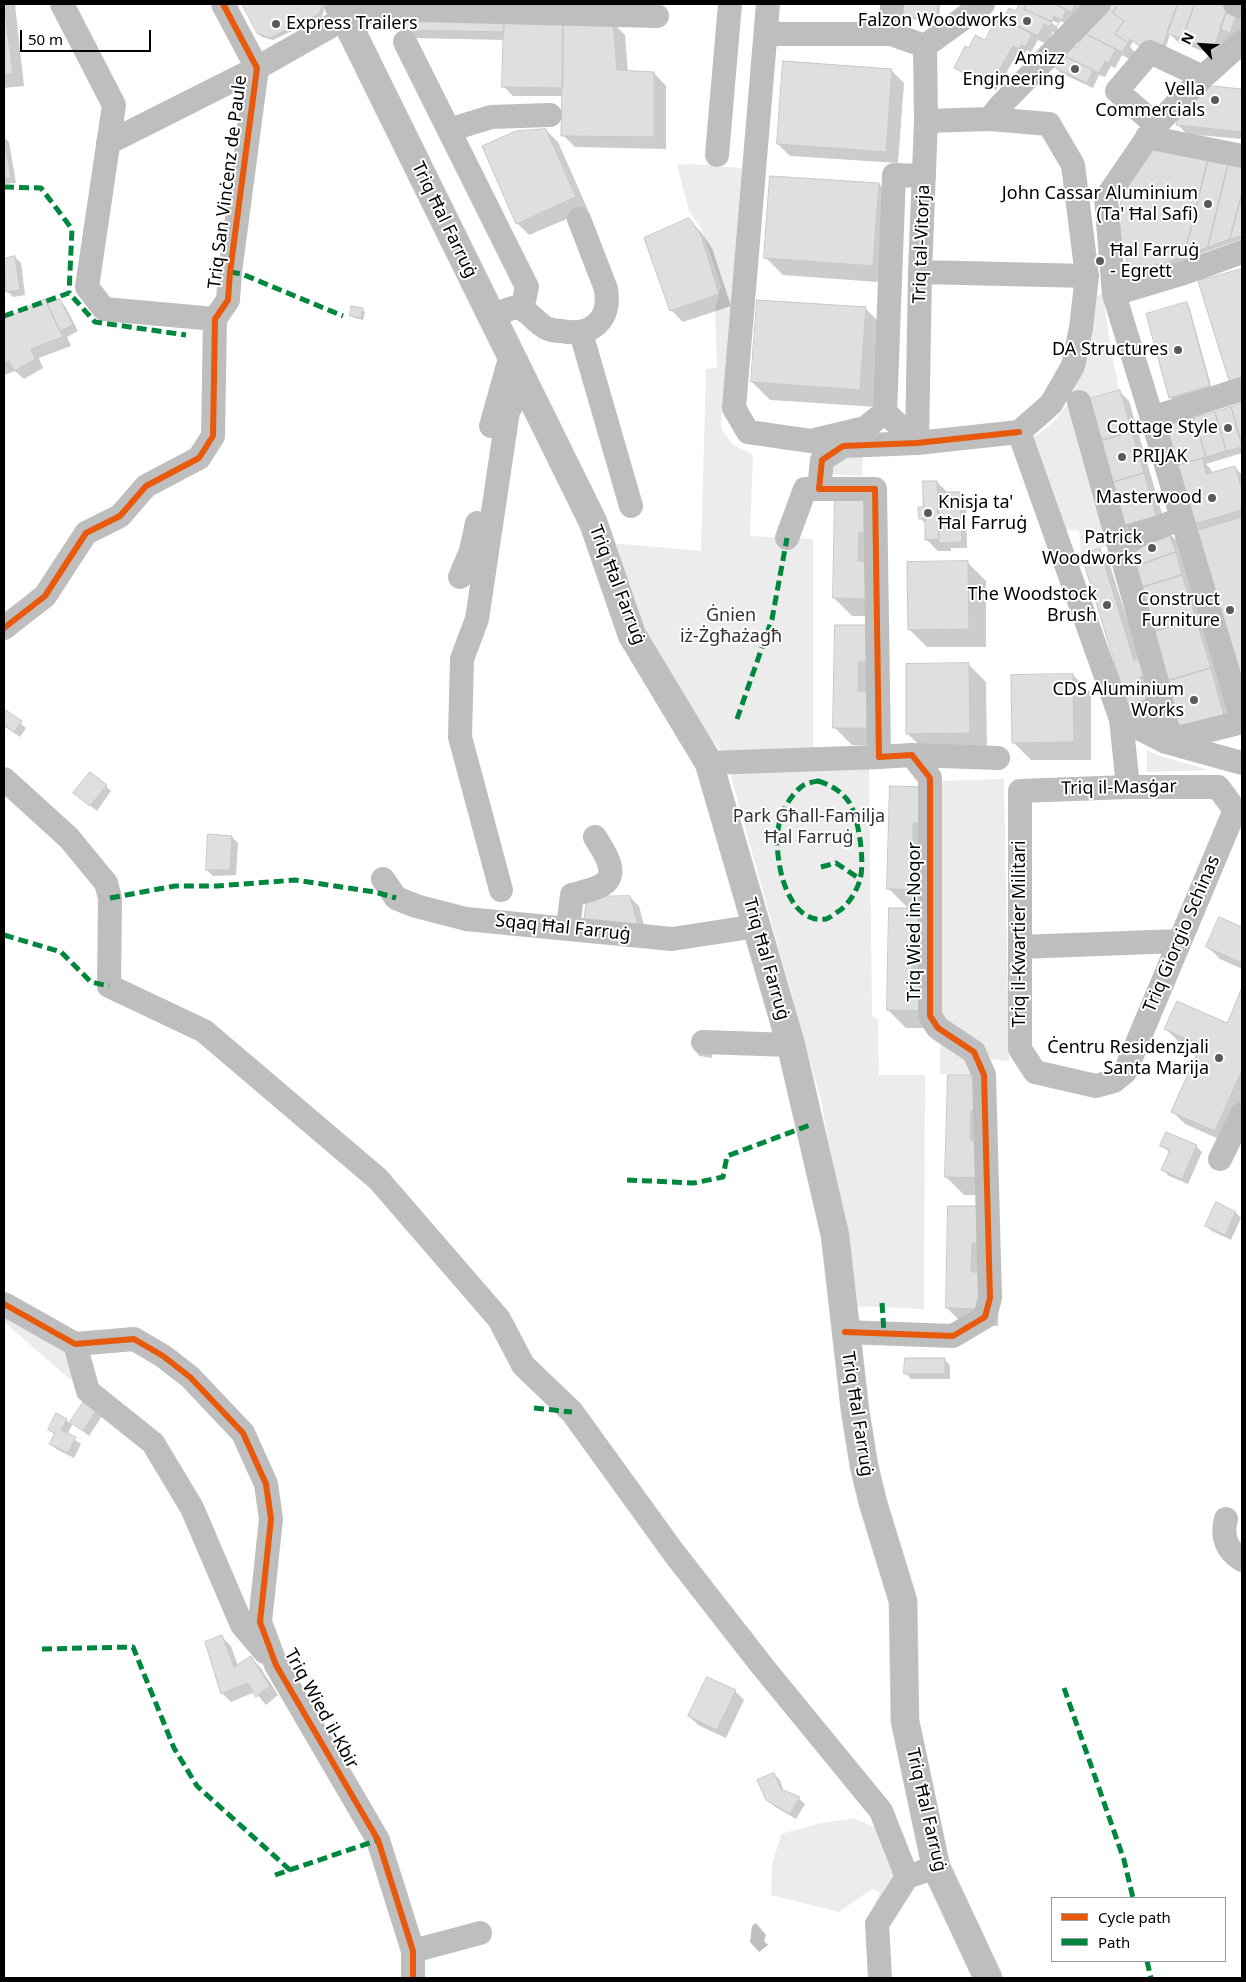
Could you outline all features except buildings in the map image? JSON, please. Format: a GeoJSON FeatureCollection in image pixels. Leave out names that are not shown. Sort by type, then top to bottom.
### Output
{"type":"FeatureCollection","features":[{"type":"Feature","properties":{"kind":"main road","name":"Triq Ħal Farruġ"},"geometry":{"type":"LineString","coordinates":[[341,11],[593,522],[632,635],[709,763],[790,1045],[835,1235],[845,1332],[864,1466],[872,1503],[903,1601],[905,1721],[936,1867],[988,1978]]}},
{"type":"Feature","properties":{"kind":"street"},"geometry":{"type":"LineString","coordinates":[[4,628],[45,596],[86,533],[120,516],[146,486],[200,458],[214,436],[215,319],[104,309],[87,287],[114,105],[62,4]]}},
{"type":"Feature","properties":{"kind":"street","name":"Triq San Vinċenz de Paule"},"geometry":{"type":"LineString","coordinates":[[215,319],[228,300],[257,68],[223,4]]}},
{"type":"Feature","properties":{"kind":"street"},"geometry":{"type":"LineString","coordinates":[[718,155],[730,4]]}},
{"type":"Feature","properties":{"kind":"street"},"geometry":{"type":"LineString","coordinates":[[768,4],[734,408],[748,432],[811,441],[865,428],[885,412]]}},
{"type":"Feature","properties":{"kind":"street"},"geometry":{"type":"LineString","coordinates":[[891,34],[892,4]]}},
{"type":"Feature","properties":{"kind":"street"},"geometry":{"type":"LineString","coordinates":[[766,34],[891,34],[925,46],[983,4]]}},
{"type":"Feature","properties":{"kind":"street"},"geometry":{"type":"LineString","coordinates":[[990,120],[999,108],[1100,4]]}},
{"type":"Feature","properties":{"kind":"street"},"geometry":{"type":"LineString","coordinates":[[1235,4],[1242,7]]}},
{"type":"Feature","properties":{"kind":"street"},"geometry":{"type":"LineString","coordinates":[[108,143],[257,68],[341,11],[382,9],[657,16]]}},
{"type":"Feature","properties":{"kind":"street"},"geometry":{"type":"LineString","coordinates":[[405,42],[527,287],[522,309]]}},
{"type":"Feature","properties":{"kind":"street"},"geometry":{"type":"LineString","coordinates":[[1079,402],[1159,690],[1168,731],[1178,738],[1242,720],[1114,294],[1106,198],[1151,131],[1203,77],[1242,42]]}},
{"type":"Feature","properties":{"kind":"street","name":"Triq tal-Vitorja"},"geometry":{"type":"LineString","coordinates":[[917,443],[920,272],[926,121],[925,46]]}},
{"type":"Feature","properties":{"kind":"street"},"geometry":{"type":"LineString","coordinates":[[1203,77],[1150,52],[1117,91],[1151,131],[1242,156]]}},
{"type":"Feature","properties":{"kind":"street"},"geometry":{"type":"LineString","coordinates":[[449,130],[492,117],[550,115]]}},
{"type":"Feature","properties":{"kind":"street"},"geometry":{"type":"LineString","coordinates":[[819,489],[822,460],[842,446],[917,443],[1019,432],[1051,404],[1073,366],[1081,328],[1087,276],[1073,165],[1049,124],[990,120],[926,121]]}},
{"type":"Feature","properties":{"kind":"street"},"geometry":{"type":"LineString","coordinates":[[917,443],[885,412],[894,175],[924,176]]}},
{"type":"Feature","properties":{"kind":"street"},"geometry":{"type":"LineString","coordinates":[[492,316],[516,307],[522,309],[547,329],[568,333],[581,333],[594,328],[605,313],[608,300],[606,289],[579,219]]}},
{"type":"Feature","properties":{"kind":"street"},"geometry":{"type":"LineString","coordinates":[[1114,294],[1184,273],[1242,252]]}},
{"type":"Feature","properties":{"kind":"street"},"geometry":{"type":"LineString","coordinates":[[920,272],[1087,276]]}},
{"type":"Feature","properties":{"kind":"street"},"geometry":{"type":"LineString","coordinates":[[581,333],[631,506]]}},
{"type":"Feature","properties":{"kind":"street"},"geometry":{"type":"LineString","coordinates":[[460,577],[472,551],[485,480],[491,420],[511,356]]}},
{"type":"Feature","properties":{"kind":"street"},"geometry":{"type":"LineString","coordinates":[[501,890],[460,737],[462,659],[477,619],[508,411],[526,385]]}},
{"type":"Feature","properties":{"kind":"street"},"geometry":{"type":"LineString","coordinates":[[1152,418],[1242,390]]}},
{"type":"Feature","properties":{"kind":"street"},"geometry":{"type":"LineString","coordinates":[[1019,432],[1131,724],[1128,787]]}},
{"type":"Feature","properties":{"kind":"street"},"geometry":{"type":"LineString","coordinates":[[787,538],[805,489],[875,489],[878,757]]}},
{"type":"Feature","properties":{"kind":"street"},"geometry":{"type":"LineString","coordinates":[[1121,555],[1125,545],[1138,536],[1182,518]]}},
{"type":"Feature","properties":{"kind":"street"},"geometry":{"type":"LineString","coordinates":[[1131,724],[1156,706],[1159,690]]}},
{"type":"Feature","properties":{"kind":"street"},"geometry":{"type":"LineString","coordinates":[[1131,724],[1166,742],[1242,762]]}},
{"type":"Feature","properties":{"kind":"street"},"geometry":{"type":"LineString","coordinates":[[709,763],[912,755],[998,758]]}},
{"type":"Feature","properties":{"kind":"street","name":"Triq Wied in-Noqor"},"geometry":{"type":"LineString","coordinates":[[845,1332],[953,1336],[984,1317],[990,1298],[984,1075],[974,1052],[938,1028],[930,1016],[930,778],[912,755]]}},
{"type":"Feature","properties":{"kind":"street"},"geometry":{"type":"LineString","coordinates":[[4,779],[69,838],[106,882],[110,898],[109,986],[204,1031],[378,1179],[499,1319],[523,1365],[572,1412],[692,1576],[763,1667],[881,1811],[907,1877]]}},
{"type":"Feature","properties":{"kind":"street","name":"Triq il-Masġar"},"geometry":{"type":"LineString","coordinates":[[1020,791],[1128,787],[1218,787]]}},
{"type":"Feature","properties":{"kind":"street","name":"Triq Giorgio Schinas"},"geometry":{"type":"LineString","coordinates":[[1035,1072],[1096,1086],[1114,1082],[1125,1072],[1178,941],[1235,810],[1218,787]]}},
{"type":"Feature","properties":{"kind":"street","name":"Triq il-Kwartier Militari"},"geometry":{"type":"LineString","coordinates":[[1020,791],[1020,1049],[1035,1072]]}},
{"type":"Feature","properties":{"kind":"street"},"geometry":{"type":"LineString","coordinates":[[568,928],[572,895],[602,885],[608,878],[609,861],[595,837]]}},
{"type":"Feature","properties":{"kind":"street","name":"Sqaq Ħal Farruġ"},"geometry":{"type":"LineString","coordinates":[[383,879],[396,898],[416,906],[466,919],[672,939],[757,926]]}},
{"type":"Feature","properties":{"kind":"street"},"geometry":{"type":"LineString","coordinates":[[1020,947],[1178,941]]}},
{"type":"Feature","properties":{"kind":"street"},"geometry":{"type":"LineString","coordinates":[[703,1042],[790,1045]]}},
{"type":"Feature","properties":{"kind":"street"},"geometry":{"type":"LineString","coordinates":[[1220,1159],[1242,1114]]}},
{"type":"Feature","properties":{"kind":"street"},"geometry":{"type":"LineString","coordinates":[[4,1304],[75,1344],[88,1391],[153,1444],[192,1508],[242,1625],[276,1665]]}},
{"type":"Feature","properties":{"kind":"street","name":"Triq Wied il-Kbir"},"geometry":{"type":"LineString","coordinates":[[75,1344],[134,1339],[163,1356],[190,1377],[243,1433],[266,1484],[271,1519],[260,1622],[276,1665],[378,1840],[412,1951],[413,1978]]}},
{"type":"Feature","properties":{"kind":"street"},"geometry":{"type":"LineString","coordinates":[[1226,1519],[1224,1527],[1228,1548],[1233,1555],[1242,1560]]}},
{"type":"Feature","properties":{"kind":"street"},"geometry":{"type":"LineString","coordinates":[[880,1978],[877,1924],[907,1877],[936,1867]]}},
{"type":"Feature","properties":{"kind":"street"},"geometry":{"type":"LineString","coordinates":[[412,1951],[480,1933]]}},
{"type":"Feature","properties":{"kind":"green space","name":"Ġnien iż-Żgħażagħ"},"geometry":{"type":"Polygon","coordinates":[[[690,164],[742,168],[721,428],[732,444],[753,455],[750,536],[813,539],[813,752],[722,752],[675,692],[636,623],[611,543],[701,551],[706,369],[717,368],[715,309],[721,286],[702,230],[689,211],[677,165],[690,164]]]}},
{"type":"Feature","properties":{"kind":"green space"},"geometry":{"type":"Polygon","coordinates":[[[1103,294],[1119,391],[1089,399],[1132,437],[1152,524],[1100,549],[1081,554],[1079,531],[1064,529],[1031,439],[1050,425],[1062,412],[1071,397],[1083,365],[1095,296],[1103,294]]]}},
{"type":"Feature","properties":{"kind":"green space"},"geometry":{"type":"Polygon","coordinates":[[[863,445],[862,476],[832,474],[834,455],[863,445]]]}},
{"type":"Feature","properties":{"kind":"green space"},"geometry":{"type":"Polygon","coordinates":[[[1147,750],[1160,756],[1210,770],[1147,772],[1147,750]]]}},
{"type":"Feature","properties":{"kind":"green space","name":"Park Għall-Familja Ħal Farruġ"},"geometry":{"type":"Polygon","coordinates":[[[869,765],[872,1016],[878,1020],[879,1075],[925,1075],[924,1309],[857,1306],[821,1100],[728,766],[869,765]]]}},
{"type":"Feature","properties":{"kind":"green space"},"geometry":{"type":"Polygon","coordinates":[[[1004,779],[1009,1061],[991,1059],[938,1014],[939,781],[1004,779]]]}},
{"type":"Feature","properties":{"kind":"green space"},"geometry":{"type":"Polygon","coordinates":[[[940,1038],[964,1050],[979,1075],[940,1074],[940,1038]]]}},
{"type":"Feature","properties":{"kind":"green space"},"geometry":{"type":"Polygon","coordinates":[[[4,1312],[74,1352],[78,1386],[4,1322],[4,1312]]]}},
{"type":"Feature","properties":{"kind":"green space"},"geometry":{"type":"Polygon","coordinates":[[[854,1818],[880,1830],[900,1861],[893,1892],[877,1905],[875,1903],[880,1892],[872,1889],[839,1912],[771,1895],[772,1866],[781,1834],[817,1824],[854,1818]]]}},
{"type":"Feature","properties":{"kind":"shaded area"},"geometry":{"type":"Polygon","coordinates":[[[756,1923],[766,1935],[764,1941],[768,1945],[759,1952],[750,1942],[752,1926],[756,1923]]]}},
{"type":"Feature","properties":{"kind":"marked path"},"geometry":{"type":"LineString","coordinates":[[4,187],[41,188],[72,229],[69,293]]}},
{"type":"Feature","properties":{"kind":"marked path"},"geometry":{"type":"LineString","coordinates":[[230,272],[242,274],[343,316]]}},
{"type":"Feature","properties":{"kind":"marked path"},"geometry":{"type":"LineString","coordinates":[[4,316],[69,293],[95,322],[186,335]]}},
{"type":"Feature","properties":{"kind":"marked path"},"geometry":{"type":"LineString","coordinates":[[737,719],[772,619],[787,538]]}},
{"type":"Feature","properties":{"kind":"marked path"},"geometry":{"type":"LineString","coordinates":[[818,781],[827,784],[843,795],[853,809],[858,829],[862,862],[860,880],[849,901],[843,908],[826,919],[812,918],[801,912],[792,901],[781,872],[777,842],[781,818],[789,801],[803,786],[818,781]]}},
{"type":"Feature","properties":{"kind":"marked path"},"geometry":{"type":"LineString","coordinates":[[821,867],[836,863],[860,879]]}},
{"type":"Feature","properties":{"kind":"marked path"},"geometry":{"type":"LineString","coordinates":[[110,898],[175,886],[217,886],[295,880],[375,892],[396,898]]}},
{"type":"Feature","properties":{"kind":"marked path"},"geometry":{"type":"LineString","coordinates":[[4,935],[61,952],[91,982],[109,986]]}},
{"type":"Feature","properties":{"kind":"marked path"},"geometry":{"type":"LineString","coordinates":[[627,1180],[694,1183],[723,1177],[727,1156],[810,1125]]}},
{"type":"Feature","properties":{"kind":"marked path"},"geometry":{"type":"LineString","coordinates":[[882,1303],[884,1333]]}},
{"type":"Feature","properties":{"kind":"marked path"},"geometry":{"type":"LineString","coordinates":[[534,1408],[572,1412]]}},
{"type":"Feature","properties":{"kind":"marked path"},"geometry":{"type":"LineString","coordinates":[[42,1649],[133,1647],[174,1748],[197,1786],[291,1871]]}},
{"type":"Feature","properties":{"kind":"marked path"},"geometry":{"type":"LineString","coordinates":[[1064,1688],[1124,1860],[1133,1897]]}},
{"type":"Feature","properties":{"kind":"marked path"},"geometry":{"type":"LineString","coordinates":[[275,1875],[378,1840]]}},
{"type":"Feature","properties":{"kind":"marked path"},"geometry":{"type":"LineString","coordinates":[[1147,1962],[1151,1978]]}},
{"type":"Feature","properties":{"kind":"cycle path"},"geometry":{"type":"LineString","coordinates":[[4,628],[45,596],[86,533],[120,516],[146,486],[199,458],[213,436],[215,319],[228,300],[257,68],[223,4]]}},
{"type":"Feature","properties":{"kind":"cycle path"},"geometry":{"type":"LineString","coordinates":[[845,1332],[953,1336],[985,1317],[990,1298],[984,1075],[974,1052],[938,1028],[930,1016],[930,778],[912,755],[879,757],[875,489],[819,489],[822,460],[843,446],[917,443],[1019,432]]}},
{"type":"Feature","properties":{"kind":"cycle path"},"geometry":{"type":"LineString","coordinates":[[4,1304],[75,1344],[134,1339],[163,1356],[190,1377],[243,1433],[266,1484],[271,1519],[260,1622],[276,1665],[378,1840],[413,1951],[413,1978]]}},
{"type":"Feature","properties":{"kind":"place","name":"Falzon Woodworks"},"geometry":{"type":"Point","coordinates":[1027,21]}},
{"type":"Feature","properties":{"kind":"place","name":"Express Trailers"},"geometry":{"type":"Point","coordinates":[276,24]}},
{"type":"Feature","properties":{"kind":"place","name":"Amizz Engineering"},"geometry":{"type":"Point","coordinates":[1075,69]}},
{"type":"Feature","properties":{"kind":"place","name":"Vella Commercials"},"geometry":{"type":"Point","coordinates":[1215,100]}},
{"type":"Feature","properties":{"kind":"place","name":"John Cassar Aluminium (Ta' Ħal Safi)"},"geometry":{"type":"Point","coordinates":[1208,204]}},
{"type":"Feature","properties":{"kind":"place","name":"Ħal Farruġ - Egrett"},"geometry":{"type":"Point","coordinates":[1100,261]}},
{"type":"Feature","properties":{"kind":"place","name":"DA Structures"},"geometry":{"type":"Point","coordinates":[1178,350]}},
{"type":"Feature","properties":{"kind":"place","name":"Cottage Style"},"geometry":{"type":"Point","coordinates":[1228,428]}},
{"type":"Feature","properties":{"kind":"place","name":"PRIJAK"},"geometry":{"type":"Point","coordinates":[1122,457]}},
{"type":"Feature","properties":{"kind":"place","name":"Masterwood"},"geometry":{"type":"Point","coordinates":[1212,498]}},
{"type":"Feature","properties":{"kind":"place","name":"Knisja ta' Ħal Farruġ"},"geometry":{"type":"Point","coordinates":[928,513]}},
{"type":"Feature","properties":{"kind":"place","name":"Patrick Woodworks"},"geometry":{"type":"Point","coordinates":[1152,548]}},
{"type":"Feature","properties":{"kind":"place","name":"The Woodstock Brush"},"geometry":{"type":"Point","coordinates":[1107,605]}},
{"type":"Feature","properties":{"kind":"place","name":"Construct Furniture"},"geometry":{"type":"Point","coordinates":[1230,610]}},
{"type":"Feature","properties":{"kind":"place","name":"CDS Aluminium Works"},"geometry":{"type":"Point","coordinates":[1194,700]}},
{"type":"Feature","properties":{"kind":"place","name":"Ċentru Residenzjali Santa Marija"},"geometry":{"type":"Point","coordinates":[1219,1058]}}]}
